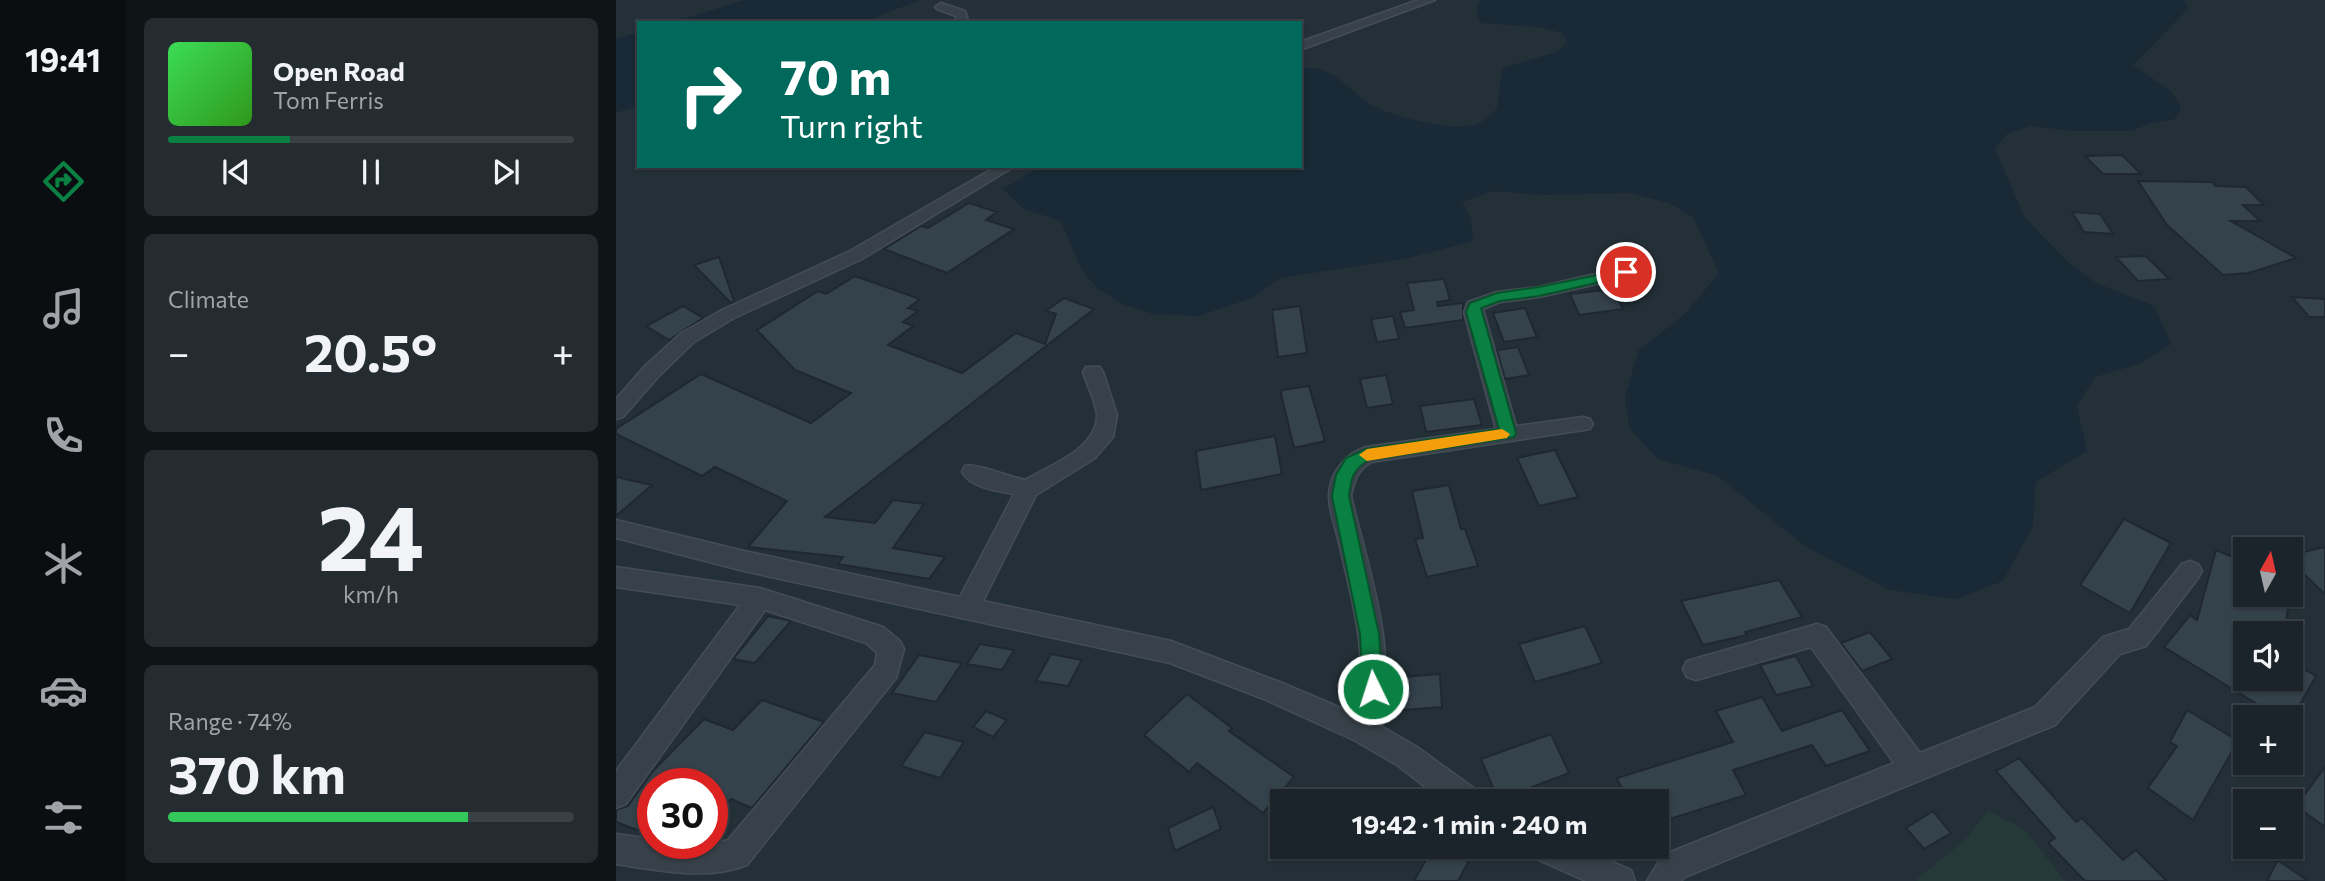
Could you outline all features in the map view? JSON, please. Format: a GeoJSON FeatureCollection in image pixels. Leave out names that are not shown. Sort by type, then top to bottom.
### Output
{"type":"FeatureCollection","features":[{"type":"Feature","properties":{"kind":"street"},"geometry":{"type":"LineString","coordinates":[[1302,45],[1429,0]]}},
{"type":"Feature","properties":{"kind":"street"},"geometry":{"type":"LineString","coordinates":[[941,7],[961,14],[963,21]]}},
{"type":"Feature","properties":{"kind":"street"},"geometry":{"type":"LineString","coordinates":[[616,412],[652,370],[687,338],[728,314],[856,255],[1005,168]]}},
{"type":"Feature","properties":{"kind":"street"},"geometry":{"type":"LineString","coordinates":[[1508,433],[1473,312],[1474,306],[1497,297],[1539,292],[1626,272]]}},
{"type":"Feature","properties":{"kind":"street"},"geometry":{"type":"LineString","coordinates":[[967,608],[1028,489],[1087,453],[1103,437],[1107,415],[1094,372]]}},
{"type":"Feature","properties":{"kind":"street"},"geometry":{"type":"LineString","coordinates":[[1364,731],[1369,719],[1373,689],[1370,634],[1340,496],[1344,475],[1352,462],[1366,455],[1508,433],[1583,425]]}},
{"type":"Feature","properties":{"kind":"street"},"geometry":{"type":"LineString","coordinates":[[973,472],[994,482],[1028,489]]}},
{"type":"Feature","properties":{"kind":"street"},"geometry":{"type":"LineString","coordinates":[[616,529],[744,561],[1171,652],[1273,691],[1364,731],[1407,756],[1451,789]]}},
{"type":"Feature","properties":{"kind":"street"},"geometry":{"type":"LineString","coordinates":[[1662,881],[1674,866],[2045,716],[2112,645],[2137,638],[2190,571]]}},
{"type":"Feature","properties":{"kind":"street"},"geometry":{"type":"LineString","coordinates":[[616,577],[760,598],[874,635],[891,649],[887,670],[736,854],[707,859],[616,849]]}},
{"type":"Feature","properties":{"kind":"street"},"geometry":{"type":"LineString","coordinates":[[616,794],[760,598]]}},
{"type":"Feature","properties":{"kind":"street"},"geometry":{"type":"LineString","coordinates":[[1696,669],[1816,635],[1915,769]]}},
{"type":"Feature","properties":{"kind":"street"},"geometry":{"type":"LineString","coordinates":[[1571,859],[1620,881]]}},
{"type":"Feature","properties":{"kind":"shaded area"},"geometry":{"type":"Polygon","coordinates":[[[1988,811],[2024,829],[2065,881],[1918,881],[1918,878],[1965,840],[1988,811]]]}},
{"type":"Feature","properties":{"kind":"water"},"geometry":{"type":"Polygon","coordinates":[[[745,0],[920,0],[866,21],[677,21],[745,0]]]}},
{"type":"Feature","properties":{"kind":"water"},"geometry":{"type":"Polygon","coordinates":[[[1481,0],[2184,0],[2189,8],[2133,65],[2171,91],[2181,107],[2175,119],[2148,124],[2132,131],[2074,131],[2031,126],[2007,134],[1995,149],[2025,218],[2070,264],[2098,284],[2154,306],[2171,344],[2142,363],[2095,377],[2077,406],[2087,451],[2036,482],[2033,526],[2003,581],[1956,599],[1890,590],[1806,547],[1718,476],[1658,459],[1630,429],[1625,398],[1638,351],[1685,314],[1719,273],[1693,217],[1669,203],[1629,193],[1543,195],[1493,191],[1462,202],[1471,219],[1473,241],[1409,258],[1280,278],[1252,298],[1198,316],[1154,314],[1122,304],[1097,288],[1081,269],[1061,221],[1024,209],[1003,189],[1038,168],[1302,168],[1302,69],[1311,68],[1330,73],[1370,104],[1392,114],[1451,126],[1478,124],[1497,109],[1502,68],[1557,52],[1567,42],[1562,33],[1539,27],[1480,23],[1476,9],[1481,0]]]}},
{"type":"Feature","properties":{"kind":"water"},"geometry":{"type":"Polygon","coordinates":[[[637,33],[637,106],[616,113],[616,39],[637,33]]]}},
{"type":"Feature","properties":{"kind":"building"},"geometry":{"type":"Polygon","coordinates":[[[2122,155],[2141,174],[2103,174],[2085,156],[2122,155]]]}},
{"type":"Feature","properties":{"kind":"building"},"geometry":{"type":"Polygon","coordinates":[[[2138,181],[2212,182],[2216,186],[2246,187],[2264,205],[2243,205],[2260,221],[2231,221],[2296,258],[2249,273],[2223,275],[2167,225],[2138,181]]]}},
{"type":"Feature","properties":{"kind":"building"},"geometry":{"type":"Polygon","coordinates":[[[969,203],[997,212],[986,220],[1014,229],[947,273],[884,249],[921,226],[928,228],[969,203]]]}},
{"type":"Feature","properties":{"kind":"building"},"geometry":{"type":"Polygon","coordinates":[[[2072,212],[2100,214],[2113,234],[2084,232],[2072,212]]]}},
{"type":"Feature","properties":{"kind":"building"},"geometry":{"type":"Polygon","coordinates":[[[2146,256],[2169,279],[2138,281],[2116,257],[2146,256]]]}},
{"type":"Feature","properties":{"kind":"building"},"geometry":{"type":"Polygon","coordinates":[[[719,257],[734,301],[731,303],[694,265],[719,257]]]}},
{"type":"Feature","properties":{"kind":"building"},"geometry":{"type":"Polygon","coordinates":[[[855,276],[920,299],[908,308],[918,311],[903,322],[913,326],[888,345],[962,373],[1016,333],[1045,344],[1056,314],[1046,311],[1064,298],[1094,309],[825,517],[875,523],[893,500],[924,504],[893,548],[945,557],[929,579],[838,564],[843,557],[748,547],[787,501],[715,467],[702,476],[616,434],[616,429],[701,374],[811,423],[851,393],[795,370],[757,330],[818,291],[826,294],[855,276]]]}},
{"type":"Feature","properties":{"kind":"building"},"geometry":{"type":"Polygon","coordinates":[[[1444,279],[1450,300],[1437,302],[1438,306],[1463,303],[1463,320],[1405,328],[1400,312],[1414,310],[1407,283],[1444,279]]]}},
{"type":"Feature","properties":{"kind":"building"},"geometry":{"type":"Polygon","coordinates":[[[1613,289],[1623,309],[1579,315],[1570,294],[1613,289]]]}},
{"type":"Feature","properties":{"kind":"building"},"geometry":{"type":"Polygon","coordinates":[[[2292,297],[2325,299],[2325,317],[2309,317],[2292,297]]]}},
{"type":"Feature","properties":{"kind":"building"},"geometry":{"type":"Polygon","coordinates":[[[683,306],[703,318],[669,340],[646,326],[683,306]]]}},
{"type":"Feature","properties":{"kind":"building"},"geometry":{"type":"Polygon","coordinates":[[[1300,306],[1307,353],[1278,357],[1272,310],[1300,306]]]}},
{"type":"Feature","properties":{"kind":"building"},"geometry":{"type":"Polygon","coordinates":[[[1525,308],[1537,337],[1504,342],[1493,313],[1525,308]]]}},
{"type":"Feature","properties":{"kind":"building"},"geometry":{"type":"Polygon","coordinates":[[[1393,316],[1399,339],[1377,342],[1371,319],[1393,316]]]}},
{"type":"Feature","properties":{"kind":"building"},"geometry":{"type":"Polygon","coordinates":[[[1518,347],[1529,375],[1505,379],[1497,350],[1518,347]]]}},
{"type":"Feature","properties":{"kind":"building"},"geometry":{"type":"Polygon","coordinates":[[[1386,375],[1393,404],[1367,408],[1360,379],[1386,375]]]}},
{"type":"Feature","properties":{"kind":"building"},"geometry":{"type":"Polygon","coordinates":[[[1309,386],[1325,441],[1294,448],[1281,394],[1282,390],[1309,386]]]}},
{"type":"Feature","properties":{"kind":"building"},"geometry":{"type":"Polygon","coordinates":[[[1474,399],[1482,425],[1426,432],[1420,406],[1474,399]]]}},
{"type":"Feature","properties":{"kind":"building"},"geometry":{"type":"Polygon","coordinates":[[[1275,436],[1282,474],[1201,490],[1196,451],[1275,436]]]}},
{"type":"Feature","properties":{"kind":"building"},"geometry":{"type":"Polygon","coordinates":[[[1555,450],[1578,497],[1539,506],[1517,458],[1555,450]]]}},
{"type":"Feature","properties":{"kind":"building"},"geometry":{"type":"Polygon","coordinates":[[[616,477],[652,485],[616,516],[616,477]]]}},
{"type":"Feature","properties":{"kind":"building"},"geometry":{"type":"Polygon","coordinates":[[[1449,485],[1461,529],[1465,529],[1478,566],[1427,577],[1415,539],[1423,538],[1412,491],[1449,485]]]}},
{"type":"Feature","properties":{"kind":"building"},"geometry":{"type":"Polygon","coordinates":[[[2124,519],[2171,543],[2130,613],[2080,585],[2124,519]]]}},
{"type":"Feature","properties":{"kind":"building"},"geometry":{"type":"Polygon","coordinates":[[[2325,547],[2325,594],[2303,573],[2303,552],[2325,547]]]}},
{"type":"Feature","properties":{"kind":"building"},"geometry":{"type":"Polygon","coordinates":[[[2216,550],[2233,557],[2233,607],[2289,607],[2286,621],[2233,621],[2233,689],[2164,647],[2190,615],[2197,620],[2216,550]]]}},
{"type":"Feature","properties":{"kind":"building"},"geometry":{"type":"Polygon","coordinates":[[[1779,580],[1802,617],[1745,632],[1747,635],[1703,645],[1681,601],[1779,580]]]}},
{"type":"Feature","properties":{"kind":"building"},"geometry":{"type":"Polygon","coordinates":[[[768,616],[791,621],[755,663],[733,659],[768,616]]]}},
{"type":"Feature","properties":{"kind":"building"},"geometry":{"type":"Polygon","coordinates":[[[1585,626],[1602,663],[1535,682],[1519,644],[1585,626]]]}},
{"type":"Feature","properties":{"kind":"building"},"geometry":{"type":"Polygon","coordinates":[[[1870,632],[1892,659],[1862,671],[1841,643],[1870,632]]]}},
{"type":"Feature","properties":{"kind":"building"},"geometry":{"type":"Polygon","coordinates":[[[980,644],[1014,650],[1002,670],[967,664],[980,644]]]}},
{"type":"Feature","properties":{"kind":"building"},"geometry":{"type":"Polygon","coordinates":[[[1051,654],[1082,660],[1068,686],[1036,681],[1051,654]]]}},
{"type":"Feature","properties":{"kind":"building"},"geometry":{"type":"Polygon","coordinates":[[[919,655],[962,663],[936,702],[892,693],[919,655]]]}},
{"type":"Feature","properties":{"kind":"building"},"geometry":{"type":"Polygon","coordinates":[[[1796,656],[1813,686],[1776,695],[1760,665],[1796,656]]]}},
{"type":"Feature","properties":{"kind":"building"},"geometry":{"type":"Polygon","coordinates":[[[2303,669],[2316,676],[2300,705],[2259,705],[2236,691],[2303,691],[2303,669]]]}},
{"type":"Feature","properties":{"kind":"building"},"geometry":{"type":"Polygon","coordinates":[[[1440,674],[1442,707],[1390,711],[1390,678],[1440,674]]]}},
{"type":"Feature","properties":{"kind":"building"},"geometry":{"type":"Polygon","coordinates":[[[1187,694],[1232,728],[1229,731],[1294,777],[1284,789],[1270,789],[1270,805],[1263,813],[1197,763],[1189,772],[1144,735],[1187,694]]]}},
{"type":"Feature","properties":{"kind":"building"},"geometry":{"type":"Polygon","coordinates":[[[1762,697],[1782,731],[1842,710],[1870,751],[1826,766],[1812,745],[1733,770],[1746,795],[1669,819],[1669,789],[1622,789],[1617,778],[1733,742],[1716,711],[1762,697]]]}},
{"type":"Feature","properties":{"kind":"building"},"geometry":{"type":"Polygon","coordinates":[[[762,700],[824,722],[752,808],[731,799],[728,802],[728,768],[656,768],[704,719],[733,730],[762,700]]]}},
{"type":"Feature","properties":{"kind":"building"},"geometry":{"type":"Polygon","coordinates":[[[2187,710],[2233,738],[2233,750],[2193,820],[2148,788],[2177,746],[2170,742],[2187,710]]]}},
{"type":"Feature","properties":{"kind":"building"},"geometry":{"type":"Polygon","coordinates":[[[986,711],[1007,720],[993,737],[973,727],[986,711]]]}},
{"type":"Feature","properties":{"kind":"building"},"geometry":{"type":"Polygon","coordinates":[[[925,732],[964,742],[940,778],[901,766],[925,732]]]}},
{"type":"Feature","properties":{"kind":"building"},"geometry":{"type":"Polygon","coordinates":[[[1551,734],[1569,773],[1527,789],[1493,789],[1481,759],[1551,734]]]}},
{"type":"Feature","properties":{"kind":"building"},"geometry":{"type":"Polygon","coordinates":[[[2019,758],[2076,822],[2082,818],[2123,860],[2136,850],[2167,881],[2085,881],[2048,843],[2055,838],[1996,771],[2019,758]]]}},
{"type":"Feature","properties":{"kind":"building"},"geometry":{"type":"Polygon","coordinates":[[[2325,767],[2325,827],[2303,811],[2303,797],[2325,767]]]}},
{"type":"Feature","properties":{"kind":"building"},"geometry":{"type":"Polygon","coordinates":[[[637,793],[637,830],[616,822],[616,810],[628,806],[637,793]]]}},
{"type":"Feature","properties":{"kind":"building"},"geometry":{"type":"Polygon","coordinates":[[[1213,807],[1221,829],[1175,851],[1168,828],[1213,807]]]}},
{"type":"Feature","properties":{"kind":"building"},"geometry":{"type":"Polygon","coordinates":[[[1933,811],[1951,833],[1924,849],[1906,828],[1933,811]]]}},
{"type":"Feature","properties":{"kind":"building"},"geometry":{"type":"Polygon","coordinates":[[[1470,859],[1458,881],[1414,881],[1426,860],[1470,859]]]}},
{"type":"Feature","properties":{"kind":"building"},"geometry":{"type":"Polygon","coordinates":[[[2278,860],[2308,881],[2267,881],[2278,860]]]}},
{"type":"Feature","properties":{"kind":"slow traffic"},"geometry":{"type":"LineString","coordinates":[[1367,455],[1502,434]]}},
{"type":"Feature","properties":{"kind":"route"},"geometry":{"type":"LineString","coordinates":[[1373,689],[1370,634],[1340,496],[1344,475],[1352,462],[1366,455],[1508,433],[1473,312],[1474,306],[1497,297],[1539,292],[1626,272]]}}]}
